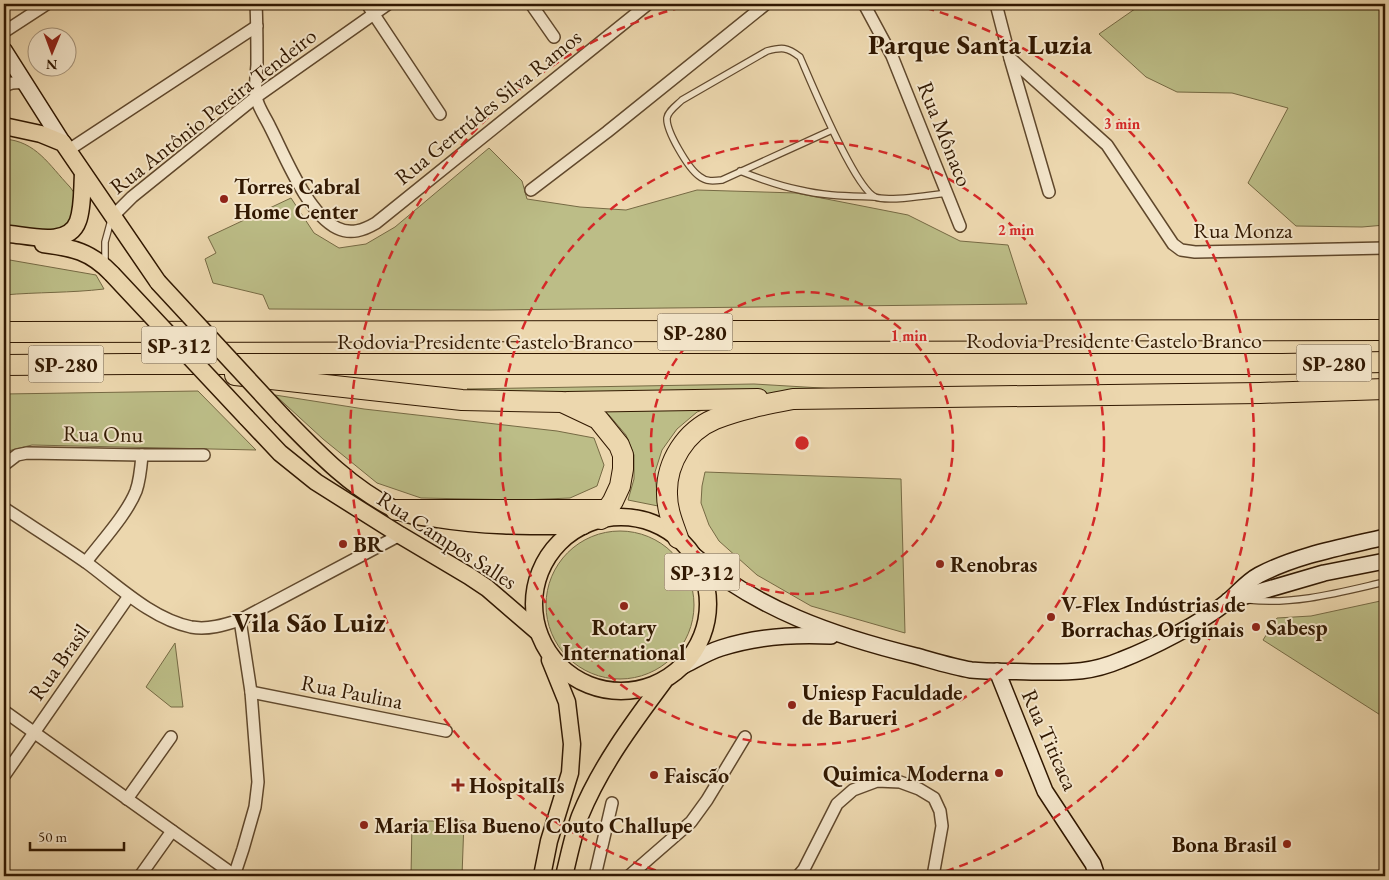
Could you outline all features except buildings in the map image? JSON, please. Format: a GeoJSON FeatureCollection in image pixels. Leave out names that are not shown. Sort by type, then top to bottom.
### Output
{"type":"FeatureCollection","features":[{"type":"Feature","properties":{"kind":"highway","name":"Rodovia Presidente Castelo Branco"},"geometry":{"type":"LineString","coordinates":[[4,332],[1385,330]]}},
{"type":"Feature","properties":{"kind":"highway","name":"Rodovia Presidente Castelo Branco"},"geometry":{"type":"LineString","coordinates":[[4,365],[1282,364],[1385,362]]}},
{"type":"Feature","properties":{"kind":"highway"},"geometry":{"type":"LineString","coordinates":[[129,364],[462,400],[562,402],[1260,393],[1385,389]]}},
{"type":"Feature","properties":{"kind":"highway"},"geometry":{"type":"LineString","coordinates":[[685,546],[670,514],[667,493],[670,469],[678,450],[693,433],[713,420],[741,410],[793,399]]}},
{"type":"Feature","properties":{"kind":"highway"},"geometry":{"type":"LineString","coordinates":[[387,509],[597,518],[620,486],[623,455],[619,445],[598,419],[562,402]]}},
{"type":"Feature","properties":{"kind":"main road"},"geometry":{"type":"LineString","coordinates":[[4,126],[41,134],[65,147]]}},
{"type":"Feature","properties":{"kind":"main road","name":"SP-312"},"geometry":{"type":"LineString","coordinates":[[65,147],[112,217]]}},
{"type":"Feature","properties":{"kind":"main road"},"geometry":{"type":"LineString","coordinates":[[4,236],[10,234],[57,237],[70,232],[78,222],[83,174]]}},
{"type":"Feature","properties":{"kind":"main road","name":"Rua Campos Salles"},"geometry":{"type":"LineString","coordinates":[[112,217],[158,282],[283,417],[328,464],[387,509],[420,517],[480,525],[597,518]]}},
{"type":"Feature","properties":{"kind":"main road","name":"SP-312"},"geometry":{"type":"LineString","coordinates":[[4,236],[74,248],[89,254],[109,270]]}},
{"type":"Feature","properties":{"kind":"main road","name":"Rua Campos Salles"},"geometry":{"type":"LineString","coordinates":[[109,270],[280,453],[300,470],[332,494],[487,588],[538,632]]}},
{"type":"Feature","properties":{"kind":"main road"},"geometry":{"type":"LineString","coordinates":[[538,632],[534,596],[537,578],[545,561],[556,546],[567,536],[597,518]]}},
{"type":"Feature","properties":{"kind":"main road","name":"SP-312"},"geometry":{"type":"LineString","coordinates":[[564,876],[580,818],[599,776],[630,728],[665,680],[683,666],[694,652],[702,637],[707,620],[708,602],[703,576],[685,546],[665,529],[650,522],[635,518],[597,518]]}},
{"type":"Feature","properties":{"kind":"main road","name":"SP-312"},"geometry":{"type":"LineString","coordinates":[[538,632],[567,702],[572,744],[570,773],[549,841],[542,876]]}},
{"type":"Feature","properties":{"kind":"main road"},"geometry":{"type":"LineString","coordinates":[[547,651],[557,664],[570,675],[584,684],[600,689],[617,692],[634,691],[650,687],[665,680]]}},
{"type":"Feature","properties":{"kind":"street"},"geometry":{"type":"LineString","coordinates":[[4,32],[47,4]]}},
{"type":"Feature","properties":{"kind":"street"},"geometry":{"type":"LineString","coordinates":[[256,4],[256,97]]}},
{"type":"Feature","properties":{"kind":"street","name":"Rua Antônio Pereira Tendeiro"},"geometry":{"type":"LineString","coordinates":[[112,217],[132,196],[370,9],[388,4]]}},
{"type":"Feature","properties":{"kind":"street"},"geometry":{"type":"LineString","coordinates":[[532,4],[554,37]]}},
{"type":"Feature","properties":{"kind":"street","name":"Rua Gertrúdes Silva Ramos"},"geometry":{"type":"LineString","coordinates":[[256,97],[294,175],[312,205],[327,222],[336,228],[346,232],[365,229],[376,223],[648,4]]}},
{"type":"Feature","properties":{"kind":"street"},"geometry":{"type":"LineString","coordinates":[[532,190],[766,4]]}},
{"type":"Feature","properties":{"kind":"street","name":"Rua Mônaco"},"geometry":{"type":"LineString","coordinates":[[864,4],[892,56],[960,226]]}},
{"type":"Feature","properties":{"kind":"street"},"geometry":{"type":"LineString","coordinates":[[996,4],[1049,192]]}},
{"type":"Feature","properties":{"kind":"street"},"geometry":{"type":"LineString","coordinates":[[370,9],[440,114]]}},
{"type":"Feature","properties":{"kind":"street"},"geometry":{"type":"LineString","coordinates":[[7,55],[13,84],[65,147],[257,26]]}},
{"type":"Feature","properties":{"kind":"street","name":"Rua Monza"},"geometry":{"type":"LineString","coordinates":[[1010,58],[1107,145],[1172,244],[1178,249],[1195,252],[1385,248]]}},
{"type":"Feature","properties":{"kind":"street","name":"Rua Onu"},"geometry":{"type":"LineString","coordinates":[[4,464],[16,455],[27,453],[204,455]]}},
{"type":"Feature","properties":{"kind":"street"},"geometry":{"type":"LineString","coordinates":[[86,562],[136,491],[142,455]]}},
{"type":"Feature","properties":{"kind":"street"},"geometry":{"type":"LineString","coordinates":[[4,508],[86,562],[130,596],[165,619],[194,628],[207,628],[240,620],[400,535]]}},
{"type":"Feature","properties":{"kind":"street"},"geometry":{"type":"LineString","coordinates":[[1232,600],[1249,582],[1275,568],[1304,557],[1385,537]]}},
{"type":"Feature","properties":{"kind":"street"},"geometry":{"type":"LineString","coordinates":[[685,546],[715,573],[753,597],[781,611],[846,637],[971,670],[997,671],[1079,672],[1105,666],[1156,644],[1232,600],[1324,573],[1385,560]]}},
{"type":"Feature","properties":{"kind":"street","name":"Rua Brasil"},"geometry":{"type":"LineString","coordinates":[[4,776],[130,596]]}},
{"type":"Feature","properties":{"kind":"street"},"geometry":{"type":"LineString","coordinates":[[4,711],[234,876],[244,849],[258,794],[258,762],[251,692],[240,620]]}},
{"type":"Feature","properties":{"kind":"street"},"geometry":{"type":"LineString","coordinates":[[683,666],[719,648],[748,640],[774,636],[801,635],[846,637]]}},
{"type":"Feature","properties":{"kind":"street","name":"Rua Titicaca"},"geometry":{"type":"LineString","coordinates":[[997,671],[1045,791],[1093,864],[1097,876]]}},
{"type":"Feature","properties":{"kind":"street","name":"Rua Paulina"},"geometry":{"type":"LineString","coordinates":[[251,692],[446,731]]}},
{"type":"Feature","properties":{"kind":"street"},"geometry":{"type":"LineString","coordinates":[[127,799],[171,737]]}},
{"type":"Feature","properties":{"kind":"street"},"geometry":{"type":"LineString","coordinates":[[629,876],[692,822],[745,737]]}},
{"type":"Feature","properties":{"kind":"street"},"geometry":{"type":"LineString","coordinates":[[802,874],[837,804],[853,790],[877,781],[900,782],[919,789],[934,798],[940,811],[942,826],[933,876]]}},
{"type":"Feature","properties":{"kind":"street"},"geometry":{"type":"LineString","coordinates":[[595,876],[612,803]]}},
{"type":"Feature","properties":{"kind":"street"},"geometry":{"type":"LineString","coordinates":[[140,876],[172,831]]}},
{"type":"Feature","properties":{"kind":"street"},"geometry":{"type":"LineString","coordinates":[[534,876],[549,841]]}},
{"type":"Feature","properties":{"kind":"lane"},"geometry":{"type":"LineString","coordinates":[[832,130],[722,180],[709,181],[699,177],[686,162],[670,131],[667,118],[670,111],[682,100],[767,51],[779,48],[790,50],[800,57],[832,130],[854,172],[866,190],[874,196]]}},
{"type":"Feature","properties":{"kind":"lane"},"geometry":{"type":"LineString","coordinates":[[740,171],[802,191],[824,194],[874,196],[886,199],[947,193]]}},
{"type":"Feature","properties":{"kind":"lane"},"geometry":{"type":"LineString","coordinates":[[109,270],[105,242],[112,217]]}},
{"type":"Feature","properties":{"kind":"lane","name":"Rua Campos Salles"},"geometry":{"type":"LineString","coordinates":[[353,506],[370,508]]}},
{"type":"Feature","properties":{"kind":"lane"},"geometry":{"type":"LineString","coordinates":[[1232,600],[1261,602],[1319,596],[1385,582]]}},
{"type":"Feature","properties":{"kind":"green space"},"geometry":{"type":"Polygon","coordinates":[[[1142,4],[1385,4],[1385,225],[1362,227],[1296,226],[1248,183],[1288,108],[1232,93],[1177,92],[1146,77],[1099,34],[1142,4]]]}},
{"type":"Feature","properties":{"kind":"green space"},"geometry":{"type":"Polygon","coordinates":[[[4,139],[25,144],[33,149],[70,187],[75,194],[72,223],[54,234],[4,226],[4,139]]]}},
{"type":"Feature","properties":{"kind":"green space"},"geometry":{"type":"Polygon","coordinates":[[[489,148],[522,181],[527,199],[580,207],[626,210],[697,190],[796,193],[908,215],[960,241],[1008,245],[1027,304],[490,310],[269,309],[263,295],[213,283],[205,259],[216,253],[208,237],[291,198],[314,233],[339,248],[366,244],[395,227],[489,148]]]}},
{"type":"Feature","properties":{"kind":"green space"},"geometry":{"type":"Polygon","coordinates":[[[4,259],[96,275],[104,289],[4,295],[4,259]]]}},
{"type":"Feature","properties":{"kind":"green space"},"geometry":{"type":"Polygon","coordinates":[[[754,384],[855,390],[728,401],[697,412],[677,429],[662,450],[655,472],[658,506],[628,500],[634,479],[634,455],[626,435],[609,415],[584,405],[467,389],[754,384]]]}},
{"type":"Feature","properties":{"kind":"green space"},"geometry":{"type":"Polygon","coordinates":[[[198,391],[256,450],[32,445],[4,452],[4,394],[198,391]]]}},
{"type":"Feature","properties":{"kind":"green space"},"geometry":{"type":"Polygon","coordinates":[[[275,395],[364,409],[557,431],[594,438],[604,465],[597,486],[570,498],[522,500],[421,498],[377,483],[323,439],[275,395]]]}},
{"type":"Feature","properties":{"kind":"green space"},"geometry":{"type":"Polygon","coordinates":[[[705,472],[901,479],[905,633],[811,606],[757,575],[719,541],[709,525],[701,503],[705,472]]]}},
{"type":"Feature","properties":{"kind":"green space"},"geometry":{"type":"Polygon","coordinates":[[[620,531],[648,536],[661,543],[672,553],[682,564],[689,577],[694,605],[689,633],[682,646],[672,657],[661,667],[648,674],[620,679],[592,674],[579,667],[568,657],[558,646],[551,633],[546,605],[551,577],[558,564],[568,553],[579,543],[592,536],[620,531]]]}},
{"type":"Feature","properties":{"kind":"green space"},"geometry":{"type":"Polygon","coordinates":[[[1385,600],[1385,718],[1263,640],[1277,618],[1311,616],[1385,600]]]}},
{"type":"Feature","properties":{"kind":"green space"},"geometry":{"type":"Polygon","coordinates":[[[175,643],[183,707],[171,707],[146,687],[175,643]]]}},
{"type":"Feature","properties":{"kind":"green space"},"geometry":{"type":"Polygon","coordinates":[[[412,821],[464,821],[462,876],[411,876],[412,821]]]}},
{"type":"Feature","properties":{"kind":"place","name":"Torres Cabral Home Center"},"geometry":{"type":"Point","coordinates":[224,199]}},
{"type":"Feature","properties":{"kind":"place","name":"BR"},"geometry":{"type":"Point","coordinates":[343,544]}},
{"type":"Feature","properties":{"kind":"place","name":"Renobras"},"geometry":{"type":"Point","coordinates":[940,564]}},
{"type":"Feature","properties":{"kind":"place","name":"Rotary International"},"geometry":{"type":"Point","coordinates":[624,606]}},
{"type":"Feature","properties":{"kind":"place","name":"V-Flex Indústrias de Borrachas Originais"},"geometry":{"type":"Point","coordinates":[1051,617]}},
{"type":"Feature","properties":{"kind":"place","name":"Sabesp"},"geometry":{"type":"Point","coordinates":[1256,627]}},
{"type":"Feature","properties":{"kind":"place","name":"Uniesp Faculdade de Barueri"},"geometry":{"type":"Point","coordinates":[792,705]}},
{"type":"Feature","properties":{"kind":"place","name":"Quimica Moderna"},"geometry":{"type":"Point","coordinates":[999,773]}},
{"type":"Feature","properties":{"kind":"place","name":"Faiscão"},"geometry":{"type":"Point","coordinates":[654,775]}},
{"type":"Feature","properties":{"kind":"place","name":"HospitalIs"},"geometry":{"type":"Point","coordinates":[458,785]}},
{"type":"Feature","properties":{"kind":"place","name":"Maria Elisa Bueno Couto Challupe"},"geometry":{"type":"Point","coordinates":[364,825]}},
{"type":"Feature","properties":{"kind":"place","name":"Bona Brasil"},"geometry":{"type":"Point","coordinates":[1287,844]}},
{"type":"Feature","properties":{"kind":"district","name":"Parque Santa Luzia"},"geometry":{"type":"Point","coordinates":[980,44]}},
{"type":"Feature","properties":{"kind":"district","name":"Vila São Luiz"},"geometry":{"type":"Point","coordinates":[309,622]}}]}
